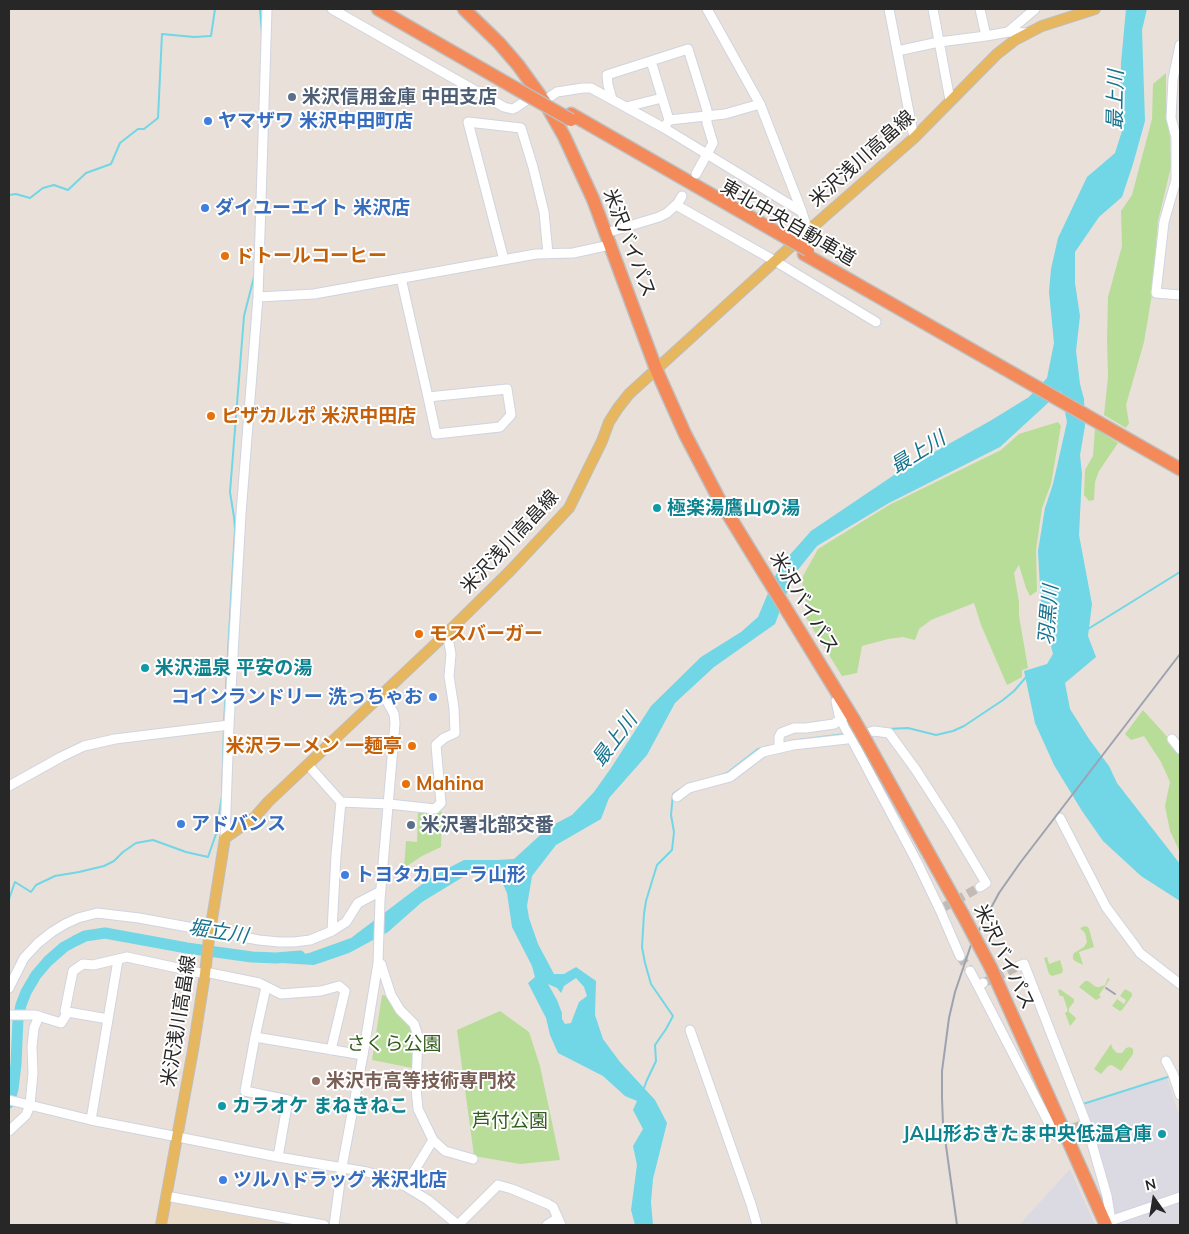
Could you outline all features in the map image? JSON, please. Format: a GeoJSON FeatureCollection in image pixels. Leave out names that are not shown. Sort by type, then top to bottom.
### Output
{"type":"FeatureCollection","features":[{"type":"Feature","properties":{"kind":"highway","name":"東北中央自動車道"},"geometry":{"type":"LineString","coordinates":[[378,9],[1180,464]]}},
{"type":"Feature","properties":{"kind":"highway","name":"東北中央自動車道"},"geometry":{"type":"LineString","coordinates":[[388,9],[515,85]]}},
{"type":"Feature","properties":{"kind":"highway","name":"米沢バイパス"},"geometry":{"type":"LineString","coordinates":[[464,9],[499,43],[518,65],[541,96],[564,136],[593,199],[656,369],[685,434],[720,501],[838,695],[852,728],[963,915],[991,968],[1107,1223]]}},
{"type":"Feature","properties":{"kind":"highway","name":"東北中央自動車道"},"geometry":{"type":"LineString","coordinates":[[953,336],[1180,470]]}},
{"type":"Feature","properties":{"kind":"main road","name":"米沢浅川高畠線"},"geometry":{"type":"LineString","coordinates":[[161,1225],[193,1050],[225,838],[255,817],[268,802],[510,571],[569,508],[614,414],[629,394],[808,231],[914,138],[996,54],[1015,40],[1042,26],[1094,9]]}},
{"type":"Feature","properties":{"kind":"street"},"geometry":{"type":"LineString","coordinates":[[225,838],[241,514],[258,297],[267,9]]}},
{"type":"Feature","properties":{"kind":"street"},"geometry":{"type":"LineString","coordinates":[[332,9],[504,107],[512,109],[541,96],[588,87],[664,128],[802,212]]}},
{"type":"Feature","properties":{"kind":"street"},"geometry":{"type":"LineString","coordinates":[[707,9],[760,104],[808,231]]}},
{"type":"Feature","properties":{"kind":"street"},"geometry":{"type":"LineString","coordinates":[[889,9],[914,138]]}},
{"type":"Feature","properties":{"kind":"street"},"geometry":{"type":"LineString","coordinates":[[933,9],[950,100]]}},
{"type":"Feature","properties":{"kind":"street"},"geometry":{"type":"LineString","coordinates":[[980,9],[986,36]]}},
{"type":"Feature","properties":{"kind":"street"},"geometry":{"type":"LineString","coordinates":[[1008,32],[1025,13],[1035,9]]}},
{"type":"Feature","properties":{"kind":"street"},"geometry":{"type":"LineString","coordinates":[[897,51],[939,42],[1008,32],[1028,34]]}},
{"type":"Feature","properties":{"kind":"street"},"geometry":{"type":"LineString","coordinates":[[1180,45],[1173,79],[1171,118],[1176,137],[1176,180],[1164,222],[1156,293],[1180,295]]}},
{"type":"Feature","properties":{"kind":"street"},"geometry":{"type":"LineString","coordinates":[[612,100],[607,75],[688,49],[707,110],[707,123],[713,143],[696,174]]}},
{"type":"Feature","properties":{"kind":"street"},"geometry":{"type":"LineString","coordinates":[[650,61],[670,120]]}},
{"type":"Feature","properties":{"kind":"street"},"geometry":{"type":"LineString","coordinates":[[626,108],[662,98]]}},
{"type":"Feature","properties":{"kind":"street"},"geometry":{"type":"LineString","coordinates":[[664,128],[670,120],[725,114],[760,104]]}},
{"type":"Feature","properties":{"kind":"street"},"geometry":{"type":"LineString","coordinates":[[504,260],[468,122],[521,128],[544,212],[548,254]]}},
{"type":"Feature","properties":{"kind":"street"},"geometry":{"type":"LineString","coordinates":[[258,297],[314,294],[536,254],[573,253],[667,213],[682,196]]}},
{"type":"Feature","properties":{"kind":"street"},"geometry":{"type":"LineString","coordinates":[[676,205],[775,261],[876,322]]}},
{"type":"Feature","properties":{"kind":"street"},"geometry":{"type":"LineString","coordinates":[[401,278],[436,434],[500,426],[512,415],[507,389],[428,397]]}},
{"type":"Feature","properties":{"kind":"street"},"geometry":{"type":"LineString","coordinates":[[341,802],[389,804],[435,809],[441,803],[436,745],[444,738],[455,733],[454,708],[449,676],[451,654],[446,633]]}},
{"type":"Feature","properties":{"kind":"street"},"geometry":{"type":"LineString","coordinates":[[334,1225],[342,1167],[378,963],[380,896],[395,723],[394,714],[383,694]]}},
{"type":"Feature","properties":{"kind":"street"},"geometry":{"type":"LineString","coordinates":[[779,744],[778,737],[781,733],[794,728],[834,724],[889,733],[916,770],[952,826],[986,884],[980,887]]}},
{"type":"Feature","properties":{"kind":"street"},"geometry":{"type":"LineString","coordinates":[[9,786],[84,746],[115,739],[230,725]]}},
{"type":"Feature","properties":{"kind":"street"},"geometry":{"type":"LineString","coordinates":[[677,796],[689,788],[730,777],[759,754],[779,744],[847,739],[852,728]]}},
{"type":"Feature","properties":{"kind":"street"},"geometry":{"type":"LineString","coordinates":[[852,728],[917,862],[942,908],[960,956]]}},
{"type":"Feature","properties":{"kind":"street"},"geometry":{"type":"LineString","coordinates":[[1172,739],[1180,749]]}},
{"type":"Feature","properties":{"kind":"street"},"geometry":{"type":"LineString","coordinates":[[308,765],[341,802],[332,931]]}},
{"type":"Feature","properties":{"kind":"street"},"geometry":{"type":"LineString","coordinates":[[1060,818],[1106,907],[1140,952],[1180,984]]}},
{"type":"Feature","properties":{"kind":"street"},"geometry":{"type":"LineString","coordinates":[[9,988],[24,958],[38,943],[65,924],[97,913],[139,918],[209,935],[294,942],[310,940],[332,931],[346,922],[358,903],[380,896]]}},
{"type":"Feature","properties":{"kind":"street"},"geometry":{"type":"LineString","coordinates":[[108,1019],[65,1011],[73,970],[83,964],[93,965],[127,957],[259,983],[281,994],[321,990],[338,986],[345,990],[331,1050]]}},
{"type":"Feature","properties":{"kind":"street"},"geometry":{"type":"LineString","coordinates":[[91,1120],[118,960]]}},
{"type":"Feature","properties":{"kind":"street"},"geometry":{"type":"LineString","coordinates":[[378,963],[381,964],[391,995],[400,1010],[414,1024],[418,1036],[416,1088],[418,1108],[433,1140],[445,1151],[473,1159]]}},
{"type":"Feature","properties":{"kind":"street"},"geometry":{"type":"LineString","coordinates":[[1019,966],[1024,964],[1086,1122],[1107,1196],[1107,1223],[1180,1197]]}},
{"type":"Feature","properties":{"kind":"street"},"geometry":{"type":"LineString","coordinates":[[970,971],[981,985],[1055,1135]]}},
{"type":"Feature","properties":{"kind":"street"},"geometry":{"type":"LineString","coordinates":[[266,987],[245,1091],[288,1100],[278,1157]]}},
{"type":"Feature","properties":{"kind":"street"},"geometry":{"type":"LineString","coordinates":[[10,1015],[37,1016],[61,1023],[68,1012]]}},
{"type":"Feature","properties":{"kind":"street"},"geometry":{"type":"LineString","coordinates":[[9,1132],[26,1115],[30,1105],[33,1073],[32,1047],[37,1016]]}},
{"type":"Feature","properties":{"kind":"street"},"geometry":{"type":"LineString","coordinates":[[690,1030],[757,1225]]}},
{"type":"Feature","properties":{"kind":"street"},"geometry":{"type":"LineString","coordinates":[[255,1037],[363,1055]]}},
{"type":"Feature","properties":{"kind":"street"},"geometry":{"type":"LineString","coordinates":[[1166,1061],[1174,1076],[1180,1095]]}},
{"type":"Feature","properties":{"kind":"street"},"geometry":{"type":"LineString","coordinates":[[9,1100],[91,1120],[376,1175],[405,1186],[428,1200],[458,1225],[498,1185],[548,1204],[553,1208],[559,1222],[547,1225]]}},
{"type":"Feature","properties":{"kind":"street"},"geometry":{"type":"LineString","coordinates":[[405,1186],[433,1140]]}},
{"type":"Feature","properties":{"kind":"street"},"geometry":{"type":"LineString","coordinates":[[166,1196],[324,1225]]}},
{"type":"Feature","properties":{"kind":"shaded area"},"geometry":{"type":"Polygon","coordinates":[[[1167,1078],[1180,1118],[1180,1195],[1115,1217],[1084,1105],[1167,1078]]]}},
{"type":"Feature","properties":{"kind":"shaded area"},"geometry":{"type":"Polygon","coordinates":[[[1070,1169],[1095,1225],[1019,1225],[1070,1169]]]}},
{"type":"Feature","properties":{"kind":"shaded area"},"geometry":{"type":"Polygon","coordinates":[[[175,1201],[309,1225],[165,1225],[168,1205],[175,1201]]]}},
{"type":"Feature","properties":{"kind":"shaded area"},"geometry":{"type":"Polygon","coordinates":[[[1180,1201],[1180,1225],[1120,1225],[1119,1221],[1180,1201]]]}},
{"type":"Feature","properties":{"kind":"green space"},"geometry":{"type":"Polygon","coordinates":[[[1166,73],[1166,113],[1170,137],[1171,167],[1158,221],[1152,294],[1144,342],[1126,405],[1129,423],[1126,428],[1104,415],[1108,377],[1108,297],[1122,246],[1121,211],[1132,195],[1152,119],[1153,84],[1166,73]]]}},
{"type":"Feature","properties":{"kind":"green space"},"geometry":{"type":"Polygon","coordinates":[[[1058,422],[1061,426],[1051,484],[1042,508],[1036,550],[1037,591],[1030,596],[1019,565],[1014,573],[1028,668],[1022,670],[1022,677],[1007,685],[981,625],[974,603],[931,620],[919,629],[915,640],[903,637],[862,646],[857,673],[842,676],[805,616],[809,604],[802,597],[803,576],[818,549],[889,505],[1001,450],[1019,434],[1058,422]]]}},
{"type":"Feature","properties":{"kind":"green space"},"geometry":{"type":"Polygon","coordinates":[[[1095,428],[1118,443],[1099,471],[1095,482],[1094,500],[1089,501],[1084,495],[1085,470],[1093,456],[1095,428]]]}},
{"type":"Feature","properties":{"kind":"green space"},"geometry":{"type":"Polygon","coordinates":[[[1143,710],[1180,751],[1180,852],[1170,831],[1165,806],[1170,782],[1161,762],[1144,736],[1131,740],[1125,734],[1143,710]]]}},
{"type":"Feature","properties":{"kind":"green space"},"geometry":{"type":"Polygon","coordinates":[[[418,810],[442,812],[441,847],[422,856],[404,868],[406,841],[417,842],[418,810]]]}},
{"type":"Feature","properties":{"kind":"green space"},"geometry":{"type":"Polygon","coordinates":[[[1085,926],[1089,929],[1094,947],[1079,952],[1083,965],[1073,959],[1073,955],[1084,947],[1087,942],[1085,933],[1080,928],[1085,926]]]}},
{"type":"Feature","properties":{"kind":"green space"},"geometry":{"type":"Polygon","coordinates":[[[1047,957],[1049,964],[1060,960],[1062,973],[1052,976],[1049,974],[1044,958],[1047,957]]]}},
{"type":"Feature","properties":{"kind":"green space"},"geometry":{"type":"Polygon","coordinates":[[[1108,978],[1110,979],[1099,995],[1101,997],[1096,1000],[1079,987],[1085,981],[1088,981],[1099,987],[1105,985],[1108,978]]]}},
{"type":"Feature","properties":{"kind":"green space"},"geometry":{"type":"Polygon","coordinates":[[[1059,989],[1074,999],[1069,1012],[1076,1019],[1070,1026],[1065,1013],[1068,1011],[1063,996],[1060,996],[1059,989]]]}},
{"type":"Feature","properties":{"kind":"green space"},"geometry":{"type":"Polygon","coordinates":[[[1125,989],[1132,993],[1132,996],[1120,1011],[1112,1006],[1117,999],[1124,1004],[1126,1000],[1120,996],[1125,989]]]}},
{"type":"Feature","properties":{"kind":"green space","name":"さくら公園"},"geometry":{"type":"Polygon","coordinates":[[[382,995],[389,996],[395,1012],[410,1025],[413,1045],[412,1068],[372,1060],[382,995]]]}},
{"type":"Feature","properties":{"kind":"green space","name":"芦付公園"},"geometry":{"type":"Polygon","coordinates":[[[500,1011],[529,1032],[540,1066],[560,1160],[520,1164],[474,1156],[457,1030],[500,1011]]]}},
{"type":"Feature","properties":{"kind":"green space"},"geometry":{"type":"Polygon","coordinates":[[[1111,1044],[1117,1053],[1122,1053],[1126,1048],[1130,1047],[1133,1049],[1133,1054],[1121,1071],[1112,1065],[1108,1066],[1101,1074],[1094,1069],[1111,1044]]]}},
{"type":"Feature","properties":{"kind":"water","name":"羽黒川"},"geometry":{"type":"Polygon","coordinates":[[[1126,9],[1147,9],[1142,30],[1145,121],[1133,164],[1122,197],[1099,217],[1075,252],[1075,283],[1080,316],[1076,351],[1084,399],[1085,426],[1080,455],[1082,474],[1079,535],[1092,604],[1088,636],[1096,657],[1065,683],[1070,709],[1089,739],[1109,766],[1117,783],[1180,864],[1180,901],[1141,876],[1103,841],[1054,765],[1035,723],[1024,671],[1047,664],[1053,654],[1041,605],[1038,551],[1045,508],[1053,484],[1067,422],[1061,391],[1000,447],[889,503],[817,546],[793,576],[775,624],[714,667],[675,703],[647,755],[609,798],[601,819],[556,845],[532,876],[527,906],[529,918],[538,944],[554,974],[564,974],[576,967],[596,981],[595,1015],[603,1039],[620,1062],[655,1100],[667,1123],[653,1179],[651,1202],[653,1225],[635,1225],[631,1210],[637,1165],[633,1146],[643,1129],[633,1110],[637,1101],[625,1096],[603,1076],[558,1053],[550,1035],[546,1018],[528,983],[535,977],[532,966],[512,927],[507,893],[499,875],[484,872],[463,877],[422,902],[388,932],[349,953],[314,965],[265,962],[309,953],[351,938],[433,876],[464,860],[514,859],[549,827],[572,815],[594,792],[651,706],[701,657],[741,632],[758,617],[779,567],[811,531],[900,471],[1029,397],[1047,378],[1054,343],[1049,292],[1051,269],[1058,238],[1087,177],[1115,153],[1122,131],[1120,116],[1121,63],[1126,9]],[[576,978],[564,986],[561,993],[557,988],[548,984],[557,1000],[565,1024],[571,1023],[579,1002],[587,996],[584,987],[576,978]]]}},
{"type":"Feature","properties":{"kind":"waterway"},"geometry":{"type":"LineString","coordinates":[[9,195],[16,194],[30,198],[43,188],[54,185],[68,190],[86,173],[111,164],[120,143],[138,129],[144,129],[158,118],[162,34],[194,37],[211,36],[215,9]]}},
{"type":"Feature","properties":{"kind":"waterway"},"geometry":{"type":"LineString","coordinates":[[260,9],[262,33]]}},
{"type":"Feature","properties":{"kind":"waterway"},"geometry":{"type":"LineString","coordinates":[[224,723],[235,529],[230,492],[244,316],[255,273]]}},
{"type":"Feature","properties":{"kind":"waterway"},"geometry":{"type":"LineString","coordinates":[[1088,629],[1180,572]]}},
{"type":"Feature","properties":{"kind":"waterway"},"geometry":{"type":"LineString","coordinates":[[887,729],[908,728],[936,735],[953,731],[964,726],[1003,700],[1027,676]]}},
{"type":"Feature","properties":{"kind":"waterway"},"geometry":{"type":"LineString","coordinates":[[9,899],[15,882],[31,892],[36,885],[55,876],[104,866],[114,861],[136,843],[153,840],[186,852],[208,857],[216,834],[222,796],[224,728]]}},
{"type":"Feature","properties":{"kind":"waterway"},"geometry":{"type":"LineString","coordinates":[[790,741],[845,734]]}},
{"type":"Feature","properties":{"kind":"waterway"},"geometry":{"type":"LineString","coordinates":[[718,776],[727,773],[758,749],[769,746]]}},
{"type":"Feature","properties":{"kind":"waterway"},"geometry":{"type":"LineString","coordinates":[[644,1088],[656,1061],[655,1045],[673,1016],[651,984],[645,963],[642,947],[644,914],[657,865],[672,850],[674,832],[671,815],[673,794],[680,789]]}},
{"type":"Feature","properties":{"kind":"waterway","name":"堀立川"},"geometry":{"type":"LineString","coordinates":[[9,1103],[16,1064],[18,1019],[26,992],[36,975],[48,961],[64,947],[75,941],[85,936],[105,933],[187,948],[252,957],[300,956]]}},
{"type":"Feature","properties":{"kind":"waterway"},"geometry":{"type":"LineString","coordinates":[[1083,1104],[1171,1076]]}},
{"type":"Feature","properties":{"kind":"tunnel"},"geometry":{"type":"LineString","coordinates":[[944,907],[980,887]]}},
{"type":"Feature","properties":{"kind":"tunnel"},"geometry":{"type":"LineString","coordinates":[[960,956],[970,971]]}},
{"type":"Feature","properties":{"kind":"tunnel"},"geometry":{"type":"LineString","coordinates":[[983,983],[1019,966]]}},
{"type":"Feature","properties":{"kind":"tunnel"},"geometry":{"type":"LineString","coordinates":[[1059,1134],[1086,1123]]}},
{"type":"Feature","properties":{"kind":"railway"},"geometry":{"type":"LineString","coordinates":[[957,1225],[943,1124],[942,1071],[949,1018],[955,992],[971,945],[999,893],[1020,863],[1180,654]]}},
{"type":"Feature","properties":{"kind":"railway"},"geometry":{"type":"LineString","coordinates":[[1106,988],[1115,994]]}},
{"type":"Feature","properties":{"kind":"place","name":"米沢信用金庫 中田支店"},"geometry":{"type":"Point","coordinates":[292,97]}},
{"type":"Feature","properties":{"kind":"place","name":"ヤマザワ 米沢中田町店"},"geometry":{"type":"Point","coordinates":[208,121]}},
{"type":"Feature","properties":{"kind":"place","name":"ダイユーエイト 米沢店"},"geometry":{"type":"Point","coordinates":[205,208]}},
{"type":"Feature","properties":{"kind":"place","name":"ドトールコーヒー"},"geometry":{"type":"Point","coordinates":[225,256]}},
{"type":"Feature","properties":{"kind":"place","name":"ピザカルポ 米沢中田店"},"geometry":{"type":"Point","coordinates":[211,416]}},
{"type":"Feature","properties":{"kind":"place","name":"極楽湯鷹山の湯"},"geometry":{"type":"Point","coordinates":[657,508]}},
{"type":"Feature","properties":{"kind":"place","name":"モスバーガー"},"geometry":{"type":"Point","coordinates":[419,634]}},
{"type":"Feature","properties":{"kind":"place","name":"米沢温泉 平安の湯"},"geometry":{"type":"Point","coordinates":[145,668]}},
{"type":"Feature","properties":{"kind":"place","name":"コインランドリー 洗っちゃお"},"geometry":{"type":"Point","coordinates":[433,697]}},
{"type":"Feature","properties":{"kind":"place","name":"米沢ラーメン 一麺亭"},"geometry":{"type":"Point","coordinates":[412,746]}},
{"type":"Feature","properties":{"kind":"place","name":"Mahina"},"geometry":{"type":"Point","coordinates":[406,784]}},
{"type":"Feature","properties":{"kind":"place","name":"アドバンス"},"geometry":{"type":"Point","coordinates":[181,824]}},
{"type":"Feature","properties":{"kind":"place","name":"米沢署北部交番"},"geometry":{"type":"Point","coordinates":[411,825]}},
{"type":"Feature","properties":{"kind":"place","name":"トヨタカローラ山形"},"geometry":{"type":"Point","coordinates":[345,875]}},
{"type":"Feature","properties":{"kind":"place","name":"米沢市高等技術専門校"},"geometry":{"type":"Point","coordinates":[316,1081]}},
{"type":"Feature","properties":{"kind":"place","name":"カラオケ まねきねこ"},"geometry":{"type":"Point","coordinates":[222,1106]}},
{"type":"Feature","properties":{"kind":"place","name":"JA山形おきたま中央低温倉庫"},"geometry":{"type":"Point","coordinates":[1162,1134]}},
{"type":"Feature","properties":{"kind":"place","name":"ツルハドラッグ 米沢北店"},"geometry":{"type":"Point","coordinates":[223,1180]}},
{"type":"Feature","properties":{"kind":"water label","name":"最上川"},"geometry":{"type":"Point","coordinates":[1116,100]}},
{"type":"Feature","properties":{"kind":"water label","name":"最上川"},"geometry":{"type":"Point","coordinates":[918,453]}},
{"type":"Feature","properties":{"kind":"water label","name":"最上川"},"geometry":{"type":"Point","coordinates":[615,740]}}]}
